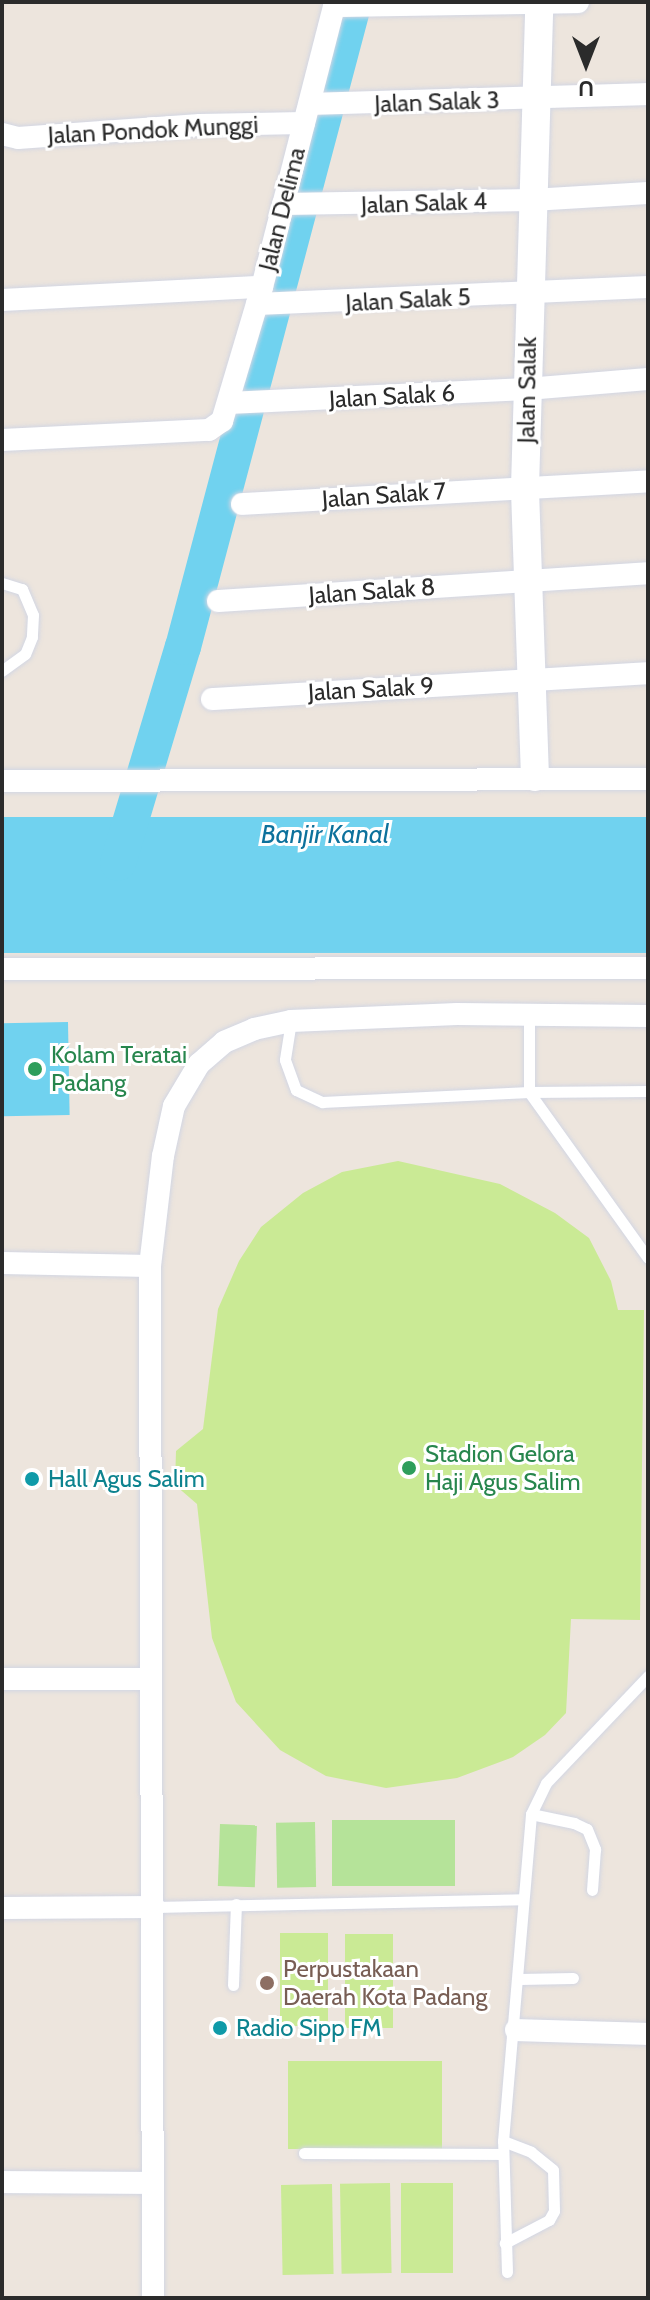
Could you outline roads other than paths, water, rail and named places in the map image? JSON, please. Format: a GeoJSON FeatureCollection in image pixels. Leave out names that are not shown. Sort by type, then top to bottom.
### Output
{"type":"FeatureCollection","features":[{"type":"Feature","properties":{"kind":"street"},"geometry":{"type":"LineString","coordinates":[[344,5],[578,2]]}},
{"type":"Feature","properties":{"kind":"street","name":"Jalan Salak"},"geometry":{"type":"LineString","coordinates":[[535,777],[525,487],[528,294],[539,3]]}},
{"type":"Feature","properties":{"kind":"street","name":"Jalan Delima"},"geometry":{"type":"LineString","coordinates":[[237,406],[261,299],[344,5]]}},
{"type":"Feature","properties":{"kind":"street","name":"Jalan Salak 3"},"geometry":{"type":"LineString","coordinates":[[317,109],[648,94]]}},
{"type":"Feature","properties":{"kind":"street","name":"Jalan Pondok Munggi"},"geometry":{"type":"LineString","coordinates":[[2,134],[18,138],[200,125],[317,109]]}},
{"type":"Feature","properties":{"kind":"street","name":"Jalan Salak 4"},"geometry":{"type":"LineString","coordinates":[[287,204],[316,206],[532,200],[648,193]]}},
{"type":"Feature","properties":{"kind":"street","name":"Jalan Salak 5"},"geometry":{"type":"LineString","coordinates":[[2,300],[261,299],[287,305],[648,287]]}},
{"type":"Feature","properties":{"kind":"street","name":"Jalan Salak 6"},"geometry":{"type":"LineString","coordinates":[[237,406],[648,379]]}},
{"type":"Feature","properties":{"kind":"street"},"geometry":{"type":"LineString","coordinates":[[2,440],[209,430],[218,426],[237,406]]}},
{"type":"Feature","properties":{"kind":"street","name":"Jalan Salak 7"},"geometry":{"type":"LineString","coordinates":[[242,504],[648,481]]}},
{"type":"Feature","properties":{"kind":"street","name":"Jalan Salak 8"},"geometry":{"type":"LineString","coordinates":[[218,601],[648,573]]}},
{"type":"Feature","properties":{"kind":"street","name":"Jalan Salak 9"},"geometry":{"type":"LineString","coordinates":[[212,699],[648,673]]}},
{"type":"Feature","properties":{"kind":"street"},"geometry":{"type":"LineString","coordinates":[[2,781],[648,779]]}},
{"type":"Feature","properties":{"kind":"street"},"geometry":{"type":"LineString","coordinates":[[2,969],[648,968]]}},
{"type":"Feature","properties":{"kind":"street"},"geometry":{"type":"LineString","coordinates":[[153,2298],[150,1266],[163,1156],[174,1106],[199,1064],[224,1042],[254,1029],[291,1021],[529,1015],[648,1016]]}},
{"type":"Feature","properties":{"kind":"street"},"geometry":{"type":"LineString","coordinates":[[2,1263],[150,1266]]}},
{"type":"Feature","properties":{"kind":"street"},"geometry":{"type":"LineString","coordinates":[[2,1679],[149,1679]]}},
{"type":"Feature","properties":{"kind":"street"},"geometry":{"type":"LineString","coordinates":[[2,1908],[154,1907]]}},
{"type":"Feature","properties":{"kind":"street"},"geometry":{"type":"LineString","coordinates":[[516,2030],[648,2034]]}},
{"type":"Feature","properties":{"kind":"street"},"geometry":{"type":"LineString","coordinates":[[2,2182],[151,2183]]}},
{"type":"Feature","properties":{"kind":"lane"},"geometry":{"type":"LineString","coordinates":[[2,583],[22,589],[33,615],[32,637],[25,654],[2,671]]}},
{"type":"Feature","properties":{"kind":"lane"},"geometry":{"type":"LineString","coordinates":[[529,1015],[529,1092],[648,1258]]}},
{"type":"Feature","properties":{"kind":"lane"},"geometry":{"type":"LineString","coordinates":[[291,1021],[285,1060],[290,1075],[296,1090],[322,1102],[529,1092],[648,1091]]}},
{"type":"Feature","properties":{"kind":"lane"},"geometry":{"type":"LineString","coordinates":[[507,2272],[503,2141],[516,2030],[531,1814],[546,1783],[648,1676]]}},
{"type":"Feature","properties":{"kind":"lane"},"geometry":{"type":"LineString","coordinates":[[531,1814],[574,1823],[587,1829],[595,1849],[592,1890]]}},
{"type":"Feature","properties":{"kind":"lane"},"geometry":{"type":"LineString","coordinates":[[154,1907],[523,1899]]}},
{"type":"Feature","properties":{"kind":"lane"},"geometry":{"type":"LineString","coordinates":[[233,1985],[236,1904]]}},
{"type":"Feature","properties":{"kind":"lane"},"geometry":{"type":"LineString","coordinates":[[519,1979],[573,1978]]}},
{"type":"Feature","properties":{"kind":"lane"},"geometry":{"type":"LineString","coordinates":[[503,2141],[531,2152],[553,2170],[554,2211],[549,2220],[505,2243]]}},
{"type":"Feature","properties":{"kind":"lane"},"geometry":{"type":"LineString","coordinates":[[304,2153],[503,2154]]}},
{"type":"Feature","properties":{"kind":"water","name":"Banjir Kanal"},"geometry":{"type":"Polygon","coordinates":[[[2,817],[648,817],[648,953],[2,953],[2,817]]]}},
{"type":"Feature","properties":{"kind":"water","name":"Kolam Teratai Padang"},"geometry":{"type":"Polygon","coordinates":[[[68,1022],[70,1115],[4,1116],[2,1023],[68,1022]]]}},
{"type":"Feature","properties":{"kind":"waterway"},"geometry":{"type":"LineString","coordinates":[[118,863],[183,647],[354,2]]}},
{"type":"Feature","properties":{"kind":"place","name":"Kolam Teratai Padang"},"geometry":{"type":"Point","coordinates":[35,1069]}},
{"type":"Feature","properties":{"kind":"place","name":"Stadion Gelora Haji Agus Salim"},"geometry":{"type":"Point","coordinates":[409,1468]}},
{"type":"Feature","properties":{"kind":"place","name":"Hall Agus Salim"},"geometry":{"type":"Point","coordinates":[32,1479]}},
{"type":"Feature","properties":{"kind":"place","name":"Perpustakaan Daerah Kota Padang"},"geometry":{"type":"Point","coordinates":[267,1983]}},
{"type":"Feature","properties":{"kind":"place","name":"Radio Sipp FM"},"geometry":{"type":"Point","coordinates":[220,2028]}}]}
